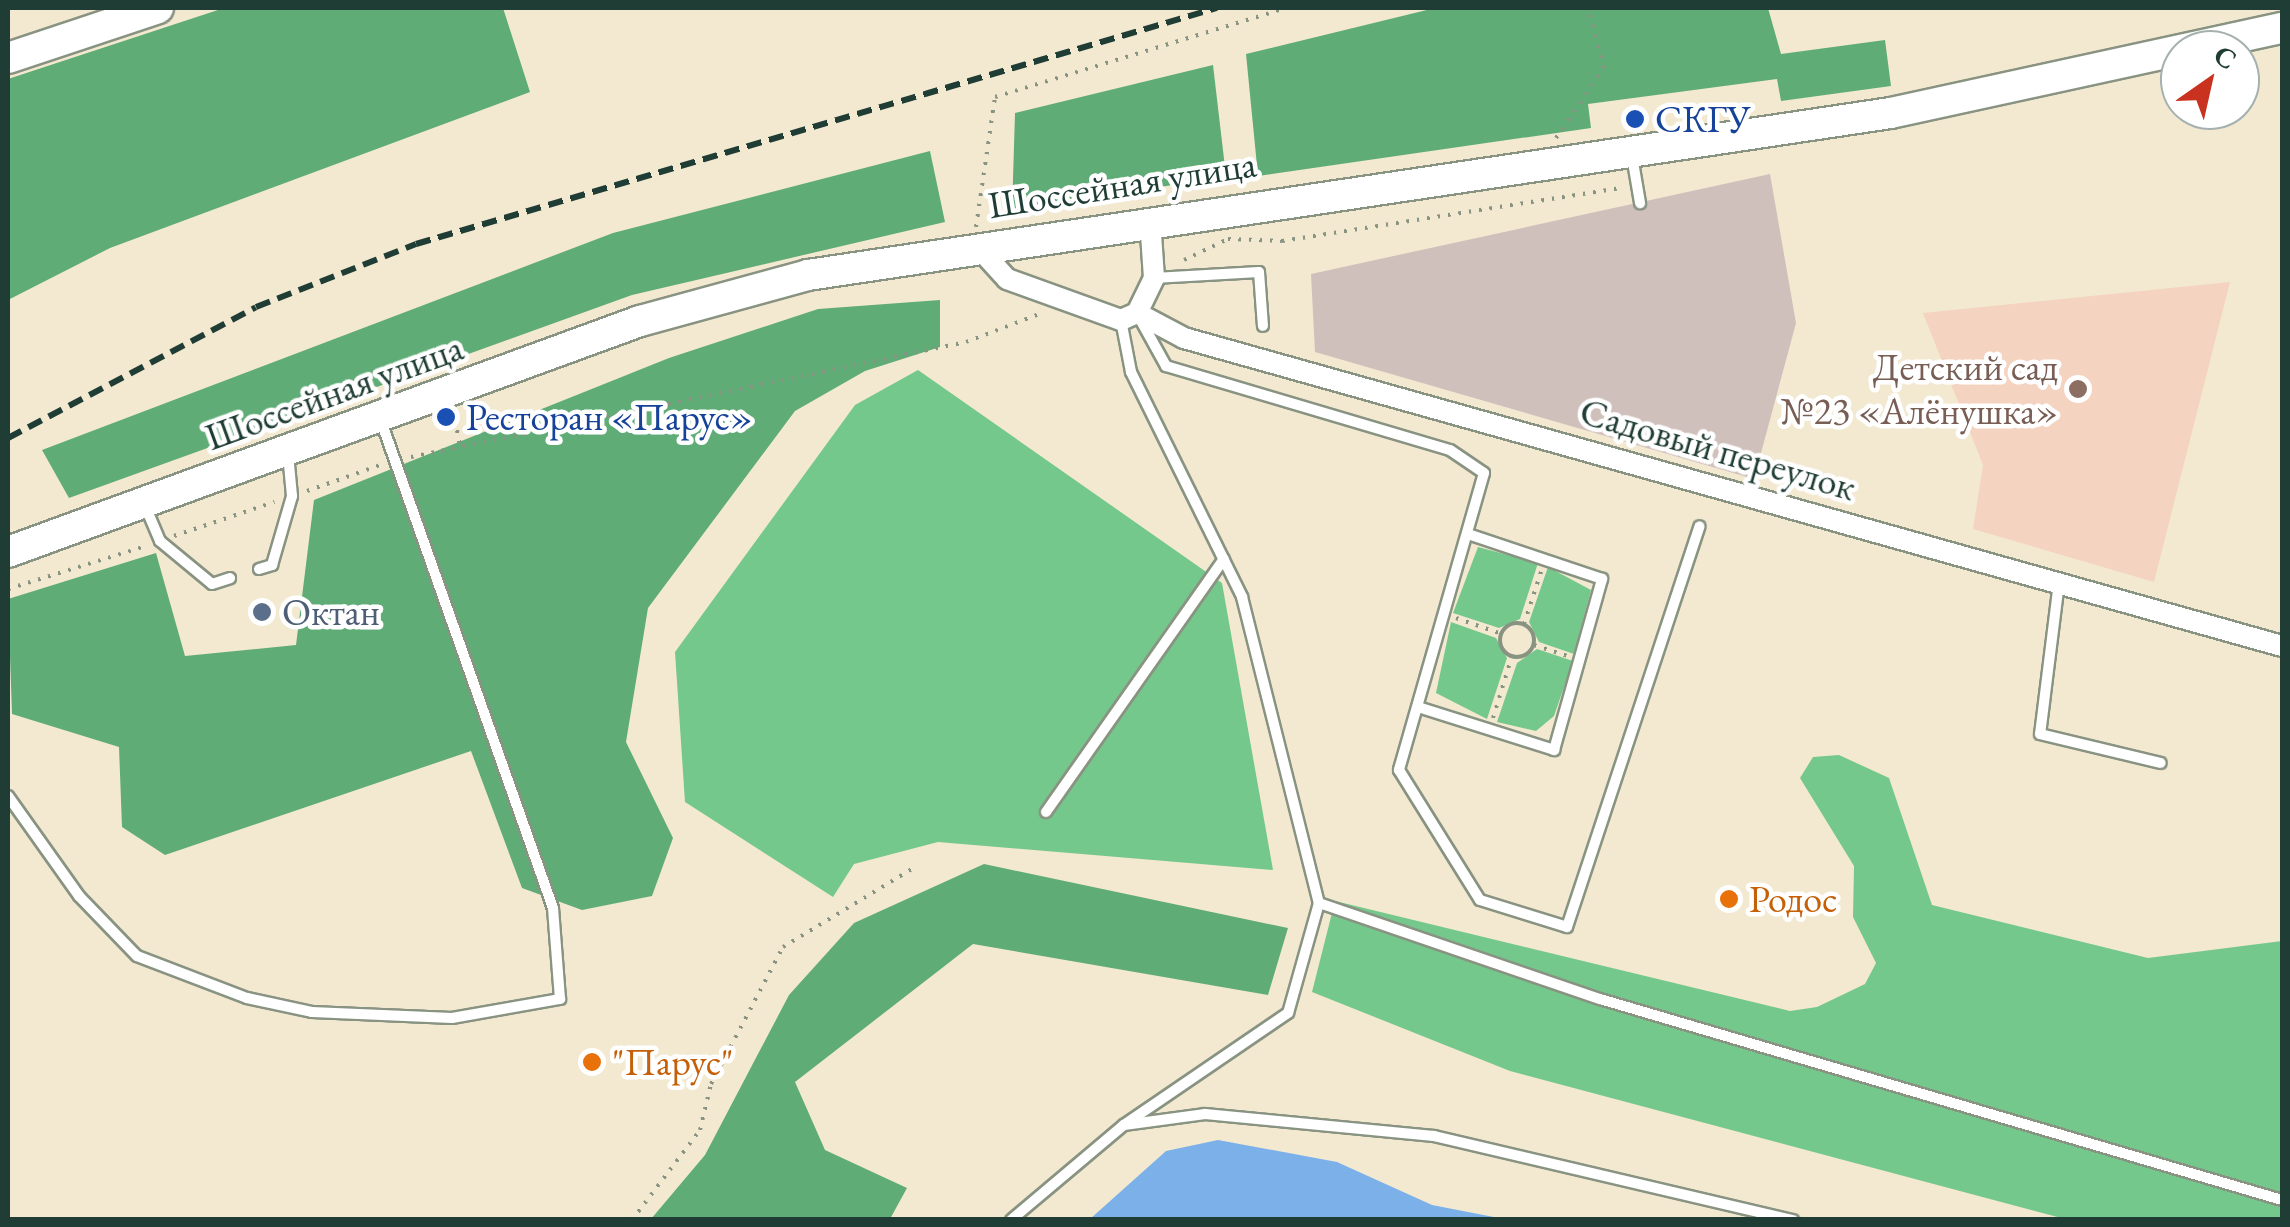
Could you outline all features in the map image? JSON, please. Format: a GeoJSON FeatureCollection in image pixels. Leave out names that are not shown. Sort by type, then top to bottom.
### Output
{"type":"FeatureCollection","features":[{"type":"Feature","properties":{"kind":"main road"},"geometry":{"type":"LineString","coordinates":[[8,58],[158,8]]}},
{"type":"Feature","properties":{"kind":"main road","name":"Шоссейная улица"},"geometry":{"type":"LineString","coordinates":[[8,552],[288,454],[640,322],[808,274],[1150,220],[1891,113],[2282,28]]}},
{"type":"Feature","properties":{"kind":"street"},"geometry":{"type":"LineString","coordinates":[[1129,317],[1160,278],[1150,220]]}},
{"type":"Feature","properties":{"kind":"street","name":"Садовый переулок"},"geometry":{"type":"LineString","coordinates":[[978,247],[1006,279],[1063,304],[1129,317],[1184,338],[2282,646]]}},
{"type":"Feature","properties":{"kind":"lane"},"geometry":{"type":"LineString","coordinates":[[1631,150],[1640,204]]}},
{"type":"Feature","properties":{"kind":"lane"},"geometry":{"type":"LineString","coordinates":[[1160,278],[1259,272],[1263,326]]}},
{"type":"Feature","properties":{"kind":"lane"},"geometry":{"type":"LineString","coordinates":[[1129,317],[1166,366],[1466,455],[1485,484],[1399,770],[1480,900],[1567,927],[1700,526]]}},
{"type":"Feature","properties":{"kind":"lane"},"geometry":{"type":"LineString","coordinates":[[1011,1220],[1124,1125],[1288,1013],[1319,903],[1242,597],[1132,372],[1129,317]]}},
{"type":"Feature","properties":{"kind":"lane"},"geometry":{"type":"LineString","coordinates":[[8,796],[79,896],[137,956],[247,998],[312,1012],[452,1018],[560,998],[553,908],[380,420]]}},
{"type":"Feature","properties":{"kind":"lane"},"geometry":{"type":"LineString","coordinates":[[259,569],[272,565],[292,496],[288,454]]}},
{"type":"Feature","properties":{"kind":"lane"},"geometry":{"type":"LineString","coordinates":[[144,502],[160,541],[212,584],[230,578]]}},
{"type":"Feature","properties":{"kind":"lane"},"geometry":{"type":"LineString","coordinates":[[1418,706],[1554,750],[1602,579],[1472,535]]}},
{"type":"Feature","properties":{"kind":"lane"},"geometry":{"type":"LineString","coordinates":[[1046,812],[1224,559]]}},
{"type":"Feature","properties":{"kind":"lane"},"geometry":{"type":"LineString","coordinates":[[2059,582],[2040,734],[2161,762]]}},
{"type":"Feature","properties":{"kind":"lane"},"geometry":{"type":"LineString","coordinates":[[1319,903],[1600,998],[2282,1200]]}},
{"type":"Feature","properties":{"kind":"lane"},"geometry":{"type":"LineString","coordinates":[[1124,1125],[1205,1114],[1434,1136],[1793,1220]]}},
{"type":"Feature","properties":{"kind":"path"},"geometry":{"type":"LineString","coordinates":[[978,247],[983,138],[995,97],[1286,8]]}},
{"type":"Feature","properties":{"kind":"path"},"geometry":{"type":"LineString","coordinates":[[1552,142],[1600,83],[1588,8]]}},
{"type":"Feature","properties":{"kind":"path"},"geometry":{"type":"LineString","coordinates":[[1160,278],[1228,240],[1282,241],[1637,185]]}},
{"type":"Feature","properties":{"kind":"path"},"geometry":{"type":"LineString","coordinates":[[8,589],[394,460],[966,342],[1063,304]]}},
{"type":"Feature","properties":{"kind":"path"},"geometry":{"type":"LineString","coordinates":[[440,423],[454,420],[460,446]]}},
{"type":"Feature","properties":{"kind":"path"},"geometry":{"type":"LineString","coordinates":[[1534,645],[1524,624],[1545,560]]}},
{"type":"Feature","properties":{"kind":"path"},"geometry":{"type":"LineString","coordinates":[[1447,615],[1502,634],[1524,624]]}},
{"type":"Feature","properties":{"kind":"path"},"geometry":{"type":"LineString","coordinates":[[1489,730],[1512,656],[1502,634]]}},
{"type":"Feature","properties":{"kind":"path"},"geometry":{"type":"LineString","coordinates":[[1512,656],[1534,645],[1579,660]]}},
{"type":"Feature","properties":{"kind":"path"},"geometry":{"type":"LineString","coordinates":[[632,1220],[700,1130],[711,1084],[783,947],[916,866]]}},
{"type":"Feature","properties":{"kind":"shaded area","name":"СКГУ"},"geometry":{"type":"Polygon","coordinates":[[[1770,174],[1796,323],[1754,479],[1315,352],[1311,274],[1770,174]]]}},
{"type":"Feature","properties":{"kind":"shaded area","name":"Детский сад №23 «Алёнушка»"},"geometry":{"type":"Polygon","coordinates":[[[2230,282],[2154,582],[1973,529],[1983,465],[1923,313],[2230,282]]]}},
{"type":"Feature","properties":{"kind":"green space"},"geometry":{"type":"Polygon","coordinates":[[[224,8],[503,8],[530,92],[110,248],[8,300],[8,79],[224,8]]]}},
{"type":"Feature","properties":{"kind":"green space"},"geometry":{"type":"Polygon","coordinates":[[[1435,8],[1768,8],[1781,54],[1885,40],[1891,86],[1781,101],[1777,79],[1588,104],[1591,128],[1258,176],[1246,54],[1435,8]]]}},
{"type":"Feature","properties":{"kind":"green space"},"geometry":{"type":"Polygon","coordinates":[[[1213,65],[1226,176],[1012,212],[1015,113],[1213,65]]]}},
{"type":"Feature","properties":{"kind":"green space"},"geometry":{"type":"Polygon","coordinates":[[[930,151],[945,222],[632,295],[69,498],[42,450],[613,233],[930,151]]]}},
{"type":"Feature","properties":{"kind":"green space"},"geometry":{"type":"Polygon","coordinates":[[[940,300],[940,347],[865,371],[795,411],[648,608],[626,742],[673,838],[652,896],[582,910],[522,888],[471,751],[165,855],[122,827],[119,747],[12,714],[8,599],[156,553],[185,656],[296,645],[314,500],[669,358],[818,309],[940,300]]]}},
{"type":"Feature","properties":{"kind":"green space"},"geometry":{"type":"Polygon","coordinates":[[[918,370],[1222,583],[1273,870],[938,842],[854,864],[833,897],[685,802],[675,652],[855,405],[918,370]]]}},
{"type":"Feature","properties":{"kind":"green space"},"geometry":{"type":"Polygon","coordinates":[[[1478,547],[1538,563],[1520,619],[1499,628],[1453,613],[1478,547]]]}},
{"type":"Feature","properties":{"kind":"green space"},"geometry":{"type":"Polygon","coordinates":[[[1548,567],[1591,590],[1574,654],[1539,642],[1529,622],[1548,567]]]}},
{"type":"Feature","properties":{"kind":"green space"},"geometry":{"type":"Polygon","coordinates":[[[1451,622],[1496,638],[1507,658],[1487,719],[1436,693],[1451,622]]]}},
{"type":"Feature","properties":{"kind":"green space"},"geometry":{"type":"Polygon","coordinates":[[[1537,649],[1573,661],[1554,716],[1536,731],[1497,722],[1517,663],[1537,649]]]}},
{"type":"Feature","properties":{"kind":"green space"},"geometry":{"type":"Polygon","coordinates":[[[1839,755],[1889,778],[1932,905],[2148,958],[2282,941],[2282,1219],[2065,1219],[1510,1071],[1312,992],[1335,901],[1790,1011],[1817,1007],[1865,984],[1876,963],[1853,917],[1854,866],[1800,778],[1813,757],[1839,755]]]}},
{"type":"Feature","properties":{"kind":"green space"},"geometry":{"type":"Polygon","coordinates":[[[984,864],[1288,928],[1268,995],[973,944],[795,1082],[825,1150],[907,1188],[890,1219],[651,1219],[705,1155],[789,995],[854,923],[984,864]]]}},
{"type":"Feature","properties":{"kind":"water"},"geometry":{"type":"Polygon","coordinates":[[[1218,1140],[1337,1162],[1432,1205],[1504,1219],[1090,1219],[1166,1151],[1218,1140]]]}},
{"type":"Feature","properties":{"kind":"railway"},"geometry":{"type":"LineString","coordinates":[[8,438],[256,307],[416,244],[1217,8]]}},
{"type":"Feature","properties":{"kind":"place","name":"СКГУ"},"geometry":{"type":"Point","coordinates":[1635,119]}},
{"type":"Feature","properties":{"kind":"place","name":"Детский сад №23 «Алёнушка»"},"geometry":{"type":"Point","coordinates":[2078,389]}},
{"type":"Feature","properties":{"kind":"place","name":"Ресторан «Парус»"},"geometry":{"type":"Point","coordinates":[446,417]}},
{"type":"Feature","properties":{"kind":"place","name":"Октан"},"geometry":{"type":"Point","coordinates":[262,612]}},
{"type":"Feature","properties":{"kind":"place","name":"Родос"},"geometry":{"type":"Point","coordinates":[1729,899]}},
{"type":"Feature","properties":{"kind":"place","name":"\"Парус\""},"geometry":{"type":"Point","coordinates":[592,1062]}}]}
